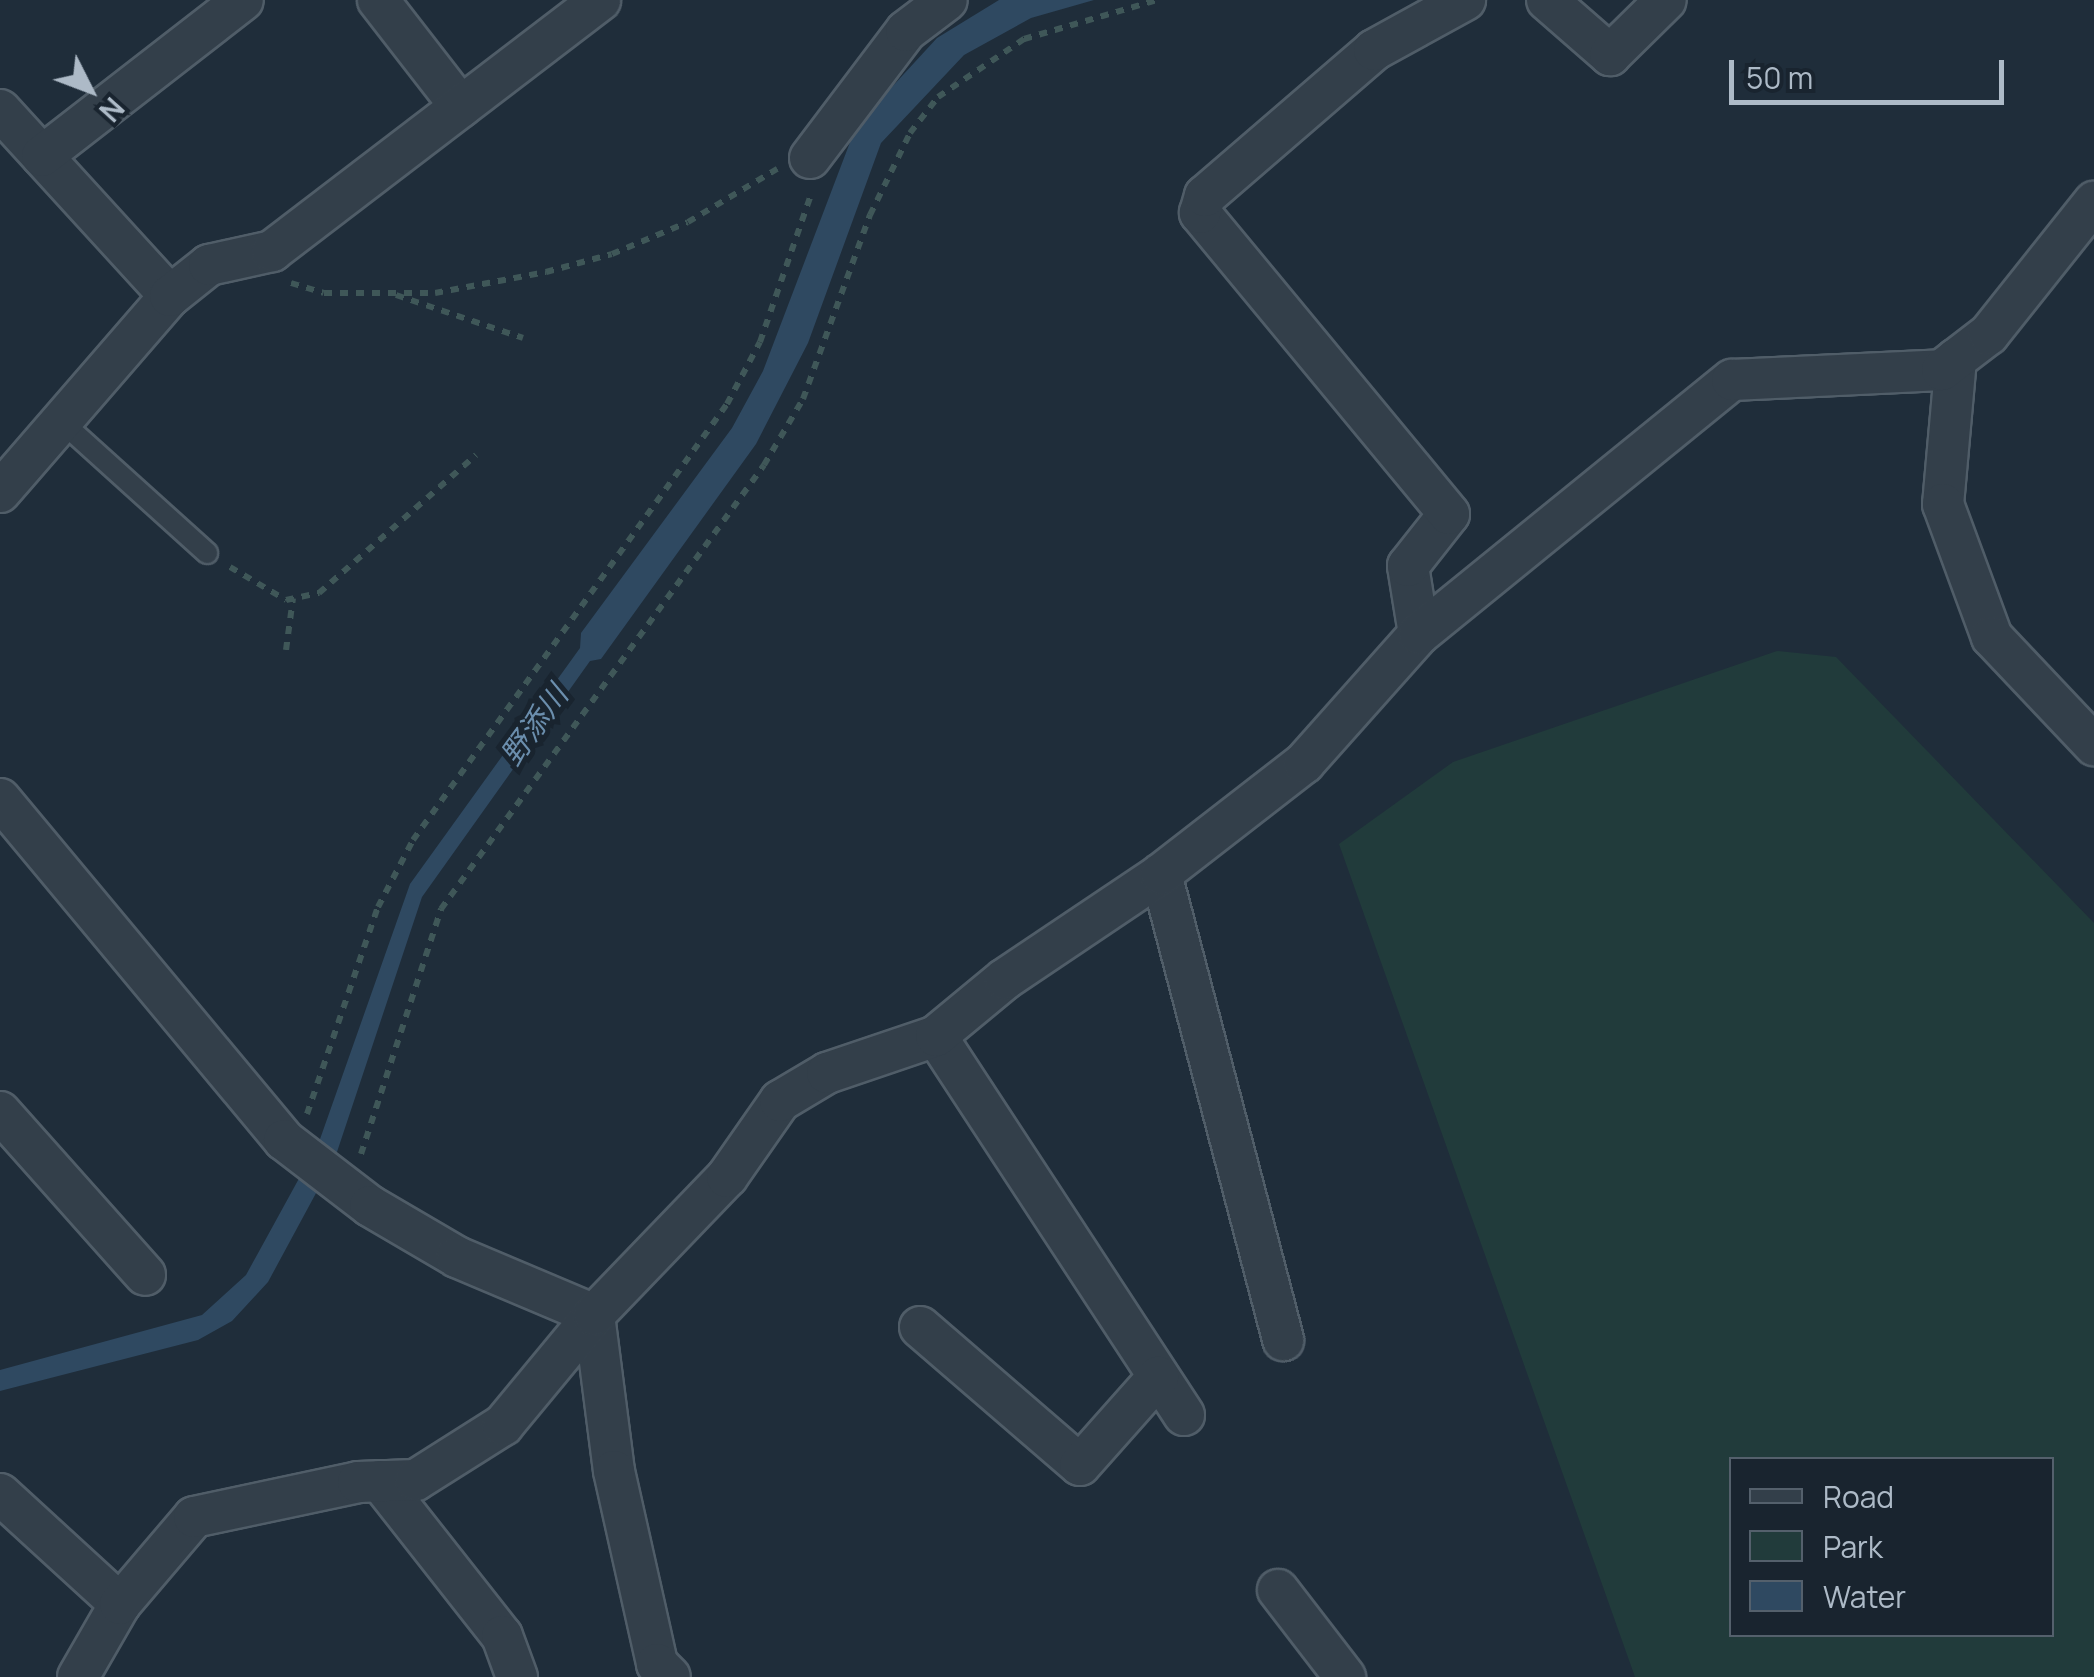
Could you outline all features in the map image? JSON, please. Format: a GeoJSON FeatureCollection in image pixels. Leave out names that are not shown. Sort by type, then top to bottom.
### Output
{"type":"FeatureCollection","features":[{"type":"Feature","properties":{"kind":"street"},"geometry":{"type":"LineString","coordinates":[[42,156],[244,0]]}},
{"type":"Feature","properties":{"kind":"street"},"geometry":{"type":"LineString","coordinates":[[378,0],[460,107]]}},
{"type":"Feature","properties":{"kind":"street"},"geometry":{"type":"LineString","coordinates":[[0,492],[15,447],[61,421],[170,296],[208,265],[272,251],[600,0]]}},
{"type":"Feature","properties":{"kind":"street"},"geometry":{"type":"LineString","coordinates":[[810,158],[906,30],[948,0]]}},
{"type":"Feature","properties":{"kind":"street"},"geometry":{"type":"LineString","coordinates":[[1419,634],[1408,566],[1449,514],[1200,214],[1205,196],[1374,50],[1465,0]]}},
{"type":"Feature","properties":{"kind":"street"},"geometry":{"type":"LineString","coordinates":[[1547,0],[1610,55],[1666,0]]}},
{"type":"Feature","properties":{"kind":"street"},"geometry":{"type":"LineString","coordinates":[[0,110],[170,296]]}},
{"type":"Feature","properties":{"kind":"street"},"geometry":{"type":"LineString","coordinates":[[78,1677],[120,1604],[194,1517],[380,1481],[416,1480],[504,1425],[594,1315],[727,1177],[780,1101],[826,1073],[936,1036],[1006,979],[1161,874],[1304,763],[1419,634],[1732,380],[1942,370],[1989,334],[2094,202]]}},
{"type":"Feature","properties":{"kind":"street"},"geometry":{"type":"LineString","coordinates":[[1956,360],[1942,504],[1992,637],[2094,745]]}},
{"type":"Feature","properties":{"kind":"street"},"geometry":{"type":"LineString","coordinates":[[0,799],[296,1148],[349,1190],[458,1257],[594,1315]]}},
{"type":"Feature","properties":{"kind":"street"},"geometry":{"type":"LineString","coordinates":[[1161,874],[1284,1340]]}},
{"type":"Feature","properties":{"kind":"street"},"geometry":{"type":"LineString","coordinates":[[936,1036],[1184,1415]]}},
{"type":"Feature","properties":{"kind":"street"},"geometry":{"type":"LineString","coordinates":[[0,1112],[145,1275]]}},
{"type":"Feature","properties":{"kind":"street"},"geometry":{"type":"LineString","coordinates":[[594,1315],[614,1471],[657,1664],[670,1677]]}},
{"type":"Feature","properties":{"kind":"street"},"geometry":{"type":"LineString","coordinates":[[920,1326],[1080,1464],[1158,1376]]}},
{"type":"Feature","properties":{"kind":"street"},"geometry":{"type":"LineString","coordinates":[[380,1481],[502,1636],[517,1677]]}},
{"type":"Feature","properties":{"kind":"street"},"geometry":{"type":"LineString","coordinates":[[0,1494],[120,1604]]}},
{"type":"Feature","properties":{"kind":"street"},"geometry":{"type":"LineString","coordinates":[[1278,1590],[1345,1677]]}},
{"type":"Feature","properties":{"kind":"lane"},"geometry":{"type":"LineString","coordinates":[[61,421],[208,553]]}},
{"type":"Feature","properties":{"kind":"path"},"geometry":{"type":"LineString","coordinates":[[349,1190],[441,909],[774,448],[803,399],[877,199],[910,133],[938,97],[1024,38],[1156,0]]}},
{"type":"Feature","properties":{"kind":"path"},"geometry":{"type":"LineString","coordinates":[[253,255],[287,282],[324,293],[434,294],[612,254],[688,222],[780,167],[810,158],[811,193],[752,358],[727,404],[413,840],[378,906],[296,1148]]}},
{"type":"Feature","properties":{"kind":"path"},"geometry":{"type":"LineString","coordinates":[[392,294],[522,338]]}},
{"type":"Feature","properties":{"kind":"path"},"geometry":{"type":"LineString","coordinates":[[208,553],[293,598],[319,594],[476,455]]}},
{"type":"Feature","properties":{"kind":"path"},"geometry":{"type":"LineString","coordinates":[[286,650],[293,598]]}},
{"type":"Feature","properties":{"kind":"green space"},"geometry":{"type":"Polygon","coordinates":[[[1777,651],[1836,657],[2094,923],[2094,1677],[1635,1677],[1339,844],[1453,762],[1777,651]]]}},
{"type":"Feature","properties":{"kind":"water","name":"野添川"},"geometry":{"type":"Polygon","coordinates":[[[999,0],[1094,0],[1031,18],[964,55],[881,143],[808,343],[756,444],[601,659],[590,661],[422,897],[335,1158],[268,1282],[232,1321],[198,1340],[0,1391],[0,1370],[202,1315],[246,1275],[319,1142],[410,884],[580,648],[581,633],[732,428],[763,371],[852,137],[868,113],[937,38],[999,0]]]}}]}
